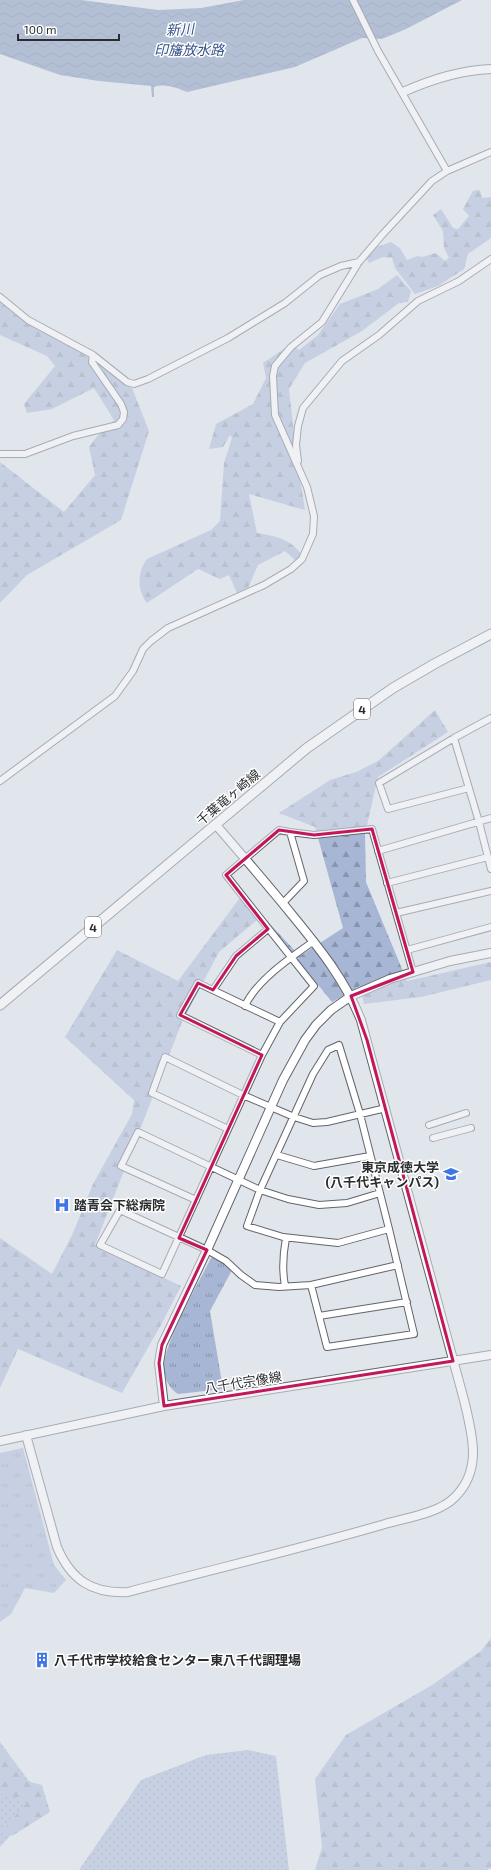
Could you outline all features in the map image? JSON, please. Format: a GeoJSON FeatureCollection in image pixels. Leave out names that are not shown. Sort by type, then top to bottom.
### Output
{"type":"FeatureCollection","features":[{"type":"Feature","properties":{"kind":"main road","name":"千葉竜ヶ崎線"},"geometry":{"type":"LineString","coordinates":[[0,1005],[307,748],[370,703],[436,663],[491,634]]}},
{"type":"Feature","properties":{"kind":"street"},"geometry":{"type":"LineString","coordinates":[[353,0],[378,50],[447,171]]}},
{"type":"Feature","properties":{"kind":"street"},"geometry":{"type":"LineString","coordinates":[[403,92],[451,75],[491,69]]}},
{"type":"Feature","properties":{"kind":"street"},"geometry":{"type":"LineString","coordinates":[[0,781],[115,696],[133,671],[143,649],[168,628],[264,585],[291,569],[302,559],[313,534],[314,516],[307,487],[274,414],[273,376],[276,366],[291,347],[322,322],[359,262],[410,204],[437,178],[447,171],[491,152]]}},
{"type":"Feature","properties":{"kind":"street"},"geometry":{"type":"LineString","coordinates":[[299,469],[296,446],[298,426],[303,408],[342,361],[379,335],[418,301],[459,281],[491,259]]}},
{"type":"Feature","properties":{"kind":"street"},"geometry":{"type":"LineString","coordinates":[[0,297],[28,320],[93,355],[126,382],[134,384],[140,383],[244,328],[285,303],[320,275],[341,266],[359,262]]}},
{"type":"Feature","properties":{"kind":"street"},"geometry":{"type":"LineString","coordinates":[[0,454],[25,454],[73,436],[118,425],[123,419],[124,412],[121,404],[92,362],[93,355]]}},
{"type":"Feature","properties":{"kind":"street"},"geometry":{"type":"LineString","coordinates":[[469,788],[388,809],[380,783],[454,738],[491,720]]}},
{"type":"Feature","properties":{"kind":"street"},"geometry":{"type":"LineString","coordinates":[[454,738],[480,822],[491,869]]}},
{"type":"Feature","properties":{"kind":"street"},"geometry":{"type":"LineString","coordinates":[[378,851],[491,818]]}},
{"type":"Feature","properties":{"kind":"street"},"geometry":{"type":"LineString","coordinates":[[26,1435],[57,1547],[68,1568],[92,1588],[114,1593],[128,1592],[362,1531],[444,1507],[456,1497],[467,1481],[472,1468],[474,1456],[473,1439],[386,1108],[361,1020],[351,996],[331,963],[283,903],[216,825]]}},
{"type":"Feature","properties":{"kind":"street"},"geometry":{"type":"LineString","coordinates":[[398,1265],[311,1285],[255,1285],[241,1275],[226,1260],[207,1250],[179,1238],[120,1210],[100,1245],[162,1274],[179,1238],[262,1054],[280,1022],[314,986],[226,875],[279,830],[314,835],[372,829],[414,972]]}},
{"type":"Feature","properties":{"kind":"street"},"geometry":{"type":"LineString","coordinates":[[283,903],[304,881],[290,832]]}},
{"type":"Feature","properties":{"kind":"street"},"geometry":{"type":"LineString","coordinates":[[388,883],[488,857]]}},
{"type":"Feature","properties":{"kind":"street"},"geometry":{"type":"LineString","coordinates":[[396,913],[491,891]]}},
{"type":"Feature","properties":{"kind":"street"},"geometry":{"type":"LineString","coordinates":[[407,950],[491,927]]}},
{"type":"Feature","properties":{"kind":"street"},"geometry":{"type":"LineString","coordinates":[[213,990],[236,956],[268,929]]}},
{"type":"Feature","properties":{"kind":"street"},"geometry":{"type":"LineString","coordinates":[[245,1006],[250,994],[292,957],[314,941]]}},
{"type":"Feature","properties":{"kind":"street"},"geometry":{"type":"LineString","coordinates":[[164,1406],[159,1363],[162,1345],[207,1250],[238,1178],[284,1080],[305,1040],[316,1025],[331,1010],[351,996],[390,979],[450,961],[491,953]]}},
{"type":"Feature","properties":{"kind":"street"},"geometry":{"type":"LineString","coordinates":[[262,1054],[180,1016],[198,983],[280,1022]]}},
{"type":"Feature","properties":{"kind":"street"},"geometry":{"type":"LineString","coordinates":[[311,1285],[327,1347],[414,1334],[398,1265],[389,1229],[380,1193],[370,1156],[360,1114],[340,1045],[328,1050],[317,1068],[260,1190],[247,1226],[286,1238],[338,1243],[389,1229]]}},
{"type":"Feature","properties":{"kind":"street"},"geometry":{"type":"LineString","coordinates":[[228,1129],[152,1093],[165,1057],[272,1108],[313,1123],[327,1122],[386,1108]]}},
{"type":"Feature","properties":{"kind":"street"},"geometry":{"type":"LineString","coordinates":[[430,1125],[466,1113]]}},
{"type":"Feature","properties":{"kind":"street"},"geometry":{"type":"LineString","coordinates":[[433,1138],[471,1128]]}},
{"type":"Feature","properties":{"kind":"street"},"geometry":{"type":"LineString","coordinates":[[196,1200],[121,1166],[138,1132],[238,1178],[260,1190],[288,1199],[319,1205],[347,1203],[380,1193]]}},
{"type":"Feature","properties":{"kind":"street"},"geometry":{"type":"LineString","coordinates":[[276,1155],[314,1166],[370,1156]]}},
{"type":"Feature","properties":{"kind":"street"},"geometry":{"type":"LineString","coordinates":[[285,1286],[283,1268],[286,1238]]}},
{"type":"Feature","properties":{"kind":"street"},"geometry":{"type":"LineString","coordinates":[[319,1316],[407,1302]]}},
{"type":"Feature","properties":{"kind":"street","name":"八千代宗像線"},"geometry":{"type":"LineString","coordinates":[[0,1441],[164,1406],[491,1355]]}},
{"type":"Feature","properties":{"kind":"highlighted area"},"geometry":{"type":"Polygon","coordinates":[[[372,829],[413,972],[351,996],[367,1040],[453,1361],[164,1406],[159,1363],[162,1345],[207,1250],[179,1238],[262,1055],[180,1015],[198,983],[213,990],[236,956],[268,929],[226,875],[279,830],[314,835],[372,829]]]}},
{"type":"Feature","properties":{"kind":"green space"},"geometry":{"type":"Polygon","coordinates":[[[480,190],[482,198],[491,197],[491,238],[468,254],[464,269],[438,286],[415,294],[395,268],[392,258],[383,257],[369,263],[366,258],[374,248],[391,242],[400,248],[407,260],[418,256],[422,257],[436,253],[445,261],[449,258],[444,248],[443,231],[433,215],[441,209],[453,228],[458,229],[469,216],[463,209],[473,191],[480,190]]]}},
{"type":"Feature","properties":{"kind":"green space"},"geometry":{"type":"Polygon","coordinates":[[[397,275],[411,291],[408,302],[399,303],[362,331],[305,363],[289,389],[297,459],[305,510],[249,494],[257,533],[282,539],[293,545],[302,555],[297,562],[285,551],[258,565],[248,588],[237,593],[229,575],[220,579],[198,569],[147,603],[141,592],[140,575],[147,559],[211,530],[220,521],[224,463],[232,438],[230,435],[223,447],[209,449],[216,424],[253,404],[266,378],[263,363],[291,344],[299,350],[318,335],[340,304],[378,289],[397,275]]]}},
{"type":"Feature","properties":{"kind":"green space"},"geometry":{"type":"Polygon","coordinates":[[[0,302],[25,322],[78,350],[118,380],[132,388],[149,431],[121,520],[27,575],[0,603],[0,462],[64,512],[95,475],[89,447],[98,435],[114,420],[94,388],[52,409],[27,413],[24,404],[55,366],[47,356],[0,335],[0,302]]]}},
{"type":"Feature","properties":{"kind":"green space"},"geometry":{"type":"Polygon","coordinates":[[[435,710],[448,732],[378,777],[365,834],[366,882],[407,981],[491,962],[491,980],[421,997],[364,1004],[360,986],[332,1002],[302,965],[257,920],[219,952],[182,1022],[95,1245],[181,1286],[161,1325],[122,1393],[18,1349],[0,1388],[0,1238],[52,1274],[73,1233],[93,1184],[132,1114],[134,1100],[65,1037],[117,950],[178,981],[242,895],[300,956],[343,928],[315,827],[279,813],[330,780],[356,772],[378,761],[435,710]]]}},
{"type":"Feature","properties":{"kind":"green space"},"geometry":{"type":"Polygon","coordinates":[[[215,1257],[225,1263],[232,1270],[210,1311],[223,1389],[178,1394],[172,1389],[166,1380],[164,1369],[165,1359],[169,1345],[182,1314],[211,1258],[215,1257]]]}},
{"type":"Feature","properties":{"kind":"green space"},"geometry":{"type":"Polygon","coordinates":[[[23,1448],[54,1565],[66,1580],[54,1593],[25,1588],[11,1614],[0,1622],[0,1453],[23,1448]]]}},
{"type":"Feature","properties":{"kind":"green space"},"geometry":{"type":"Polygon","coordinates":[[[491,1638],[491,1868],[487,1870],[315,1870],[322,1847],[315,1779],[346,1735],[432,1685],[481,1651],[491,1638]]]}},
{"type":"Feature","properties":{"kind":"green space"},"geometry":{"type":"Polygon","coordinates":[[[0,1742],[28,1780],[46,1796],[0,1847],[0,1742]]]}},
{"type":"Feature","properties":{"kind":"green space"},"geometry":{"type":"Polygon","coordinates":[[[0,1746],[26,1781],[42,1785],[50,1812],[12,1836],[4,1829],[27,1802],[0,1794],[0,1746]]]}},
{"type":"Feature","properties":{"kind":"green space"},"geometry":{"type":"Polygon","coordinates":[[[248,1750],[276,1756],[289,1870],[79,1870],[141,1780],[206,1755],[248,1750]]]}},
{"type":"Feature","properties":{"kind":"water","name":"印旛放水路"},"geometry":{"type":"Polygon","coordinates":[[[0,0],[81,0],[158,10],[201,8],[244,0],[462,0],[406,29],[382,39],[362,38],[295,67],[187,92],[170,86],[158,86],[154,87],[154,97],[152,97],[151,86],[99,81],[60,75],[0,54],[0,0]]]}},
{"type":"Feature","properties":{"kind":"place","name":"東京成徳大学 (八千代キャンパス)"},"geometry":{"type":"Point","coordinates":[451,1174]}},
{"type":"Feature","properties":{"kind":"place","name":"踏青会下総病院"},"geometry":{"type":"Point","coordinates":[62,1205]}},
{"type":"Feature","properties":{"kind":"place","name":"八千代市学校給食センター東八千代調理場"},"geometry":{"type":"Point","coordinates":[42,1660]}},
{"type":"Feature","properties":{"kind":"water label","name":"新川"},"geometry":{"type":"Point","coordinates":[180,29]}}]}
